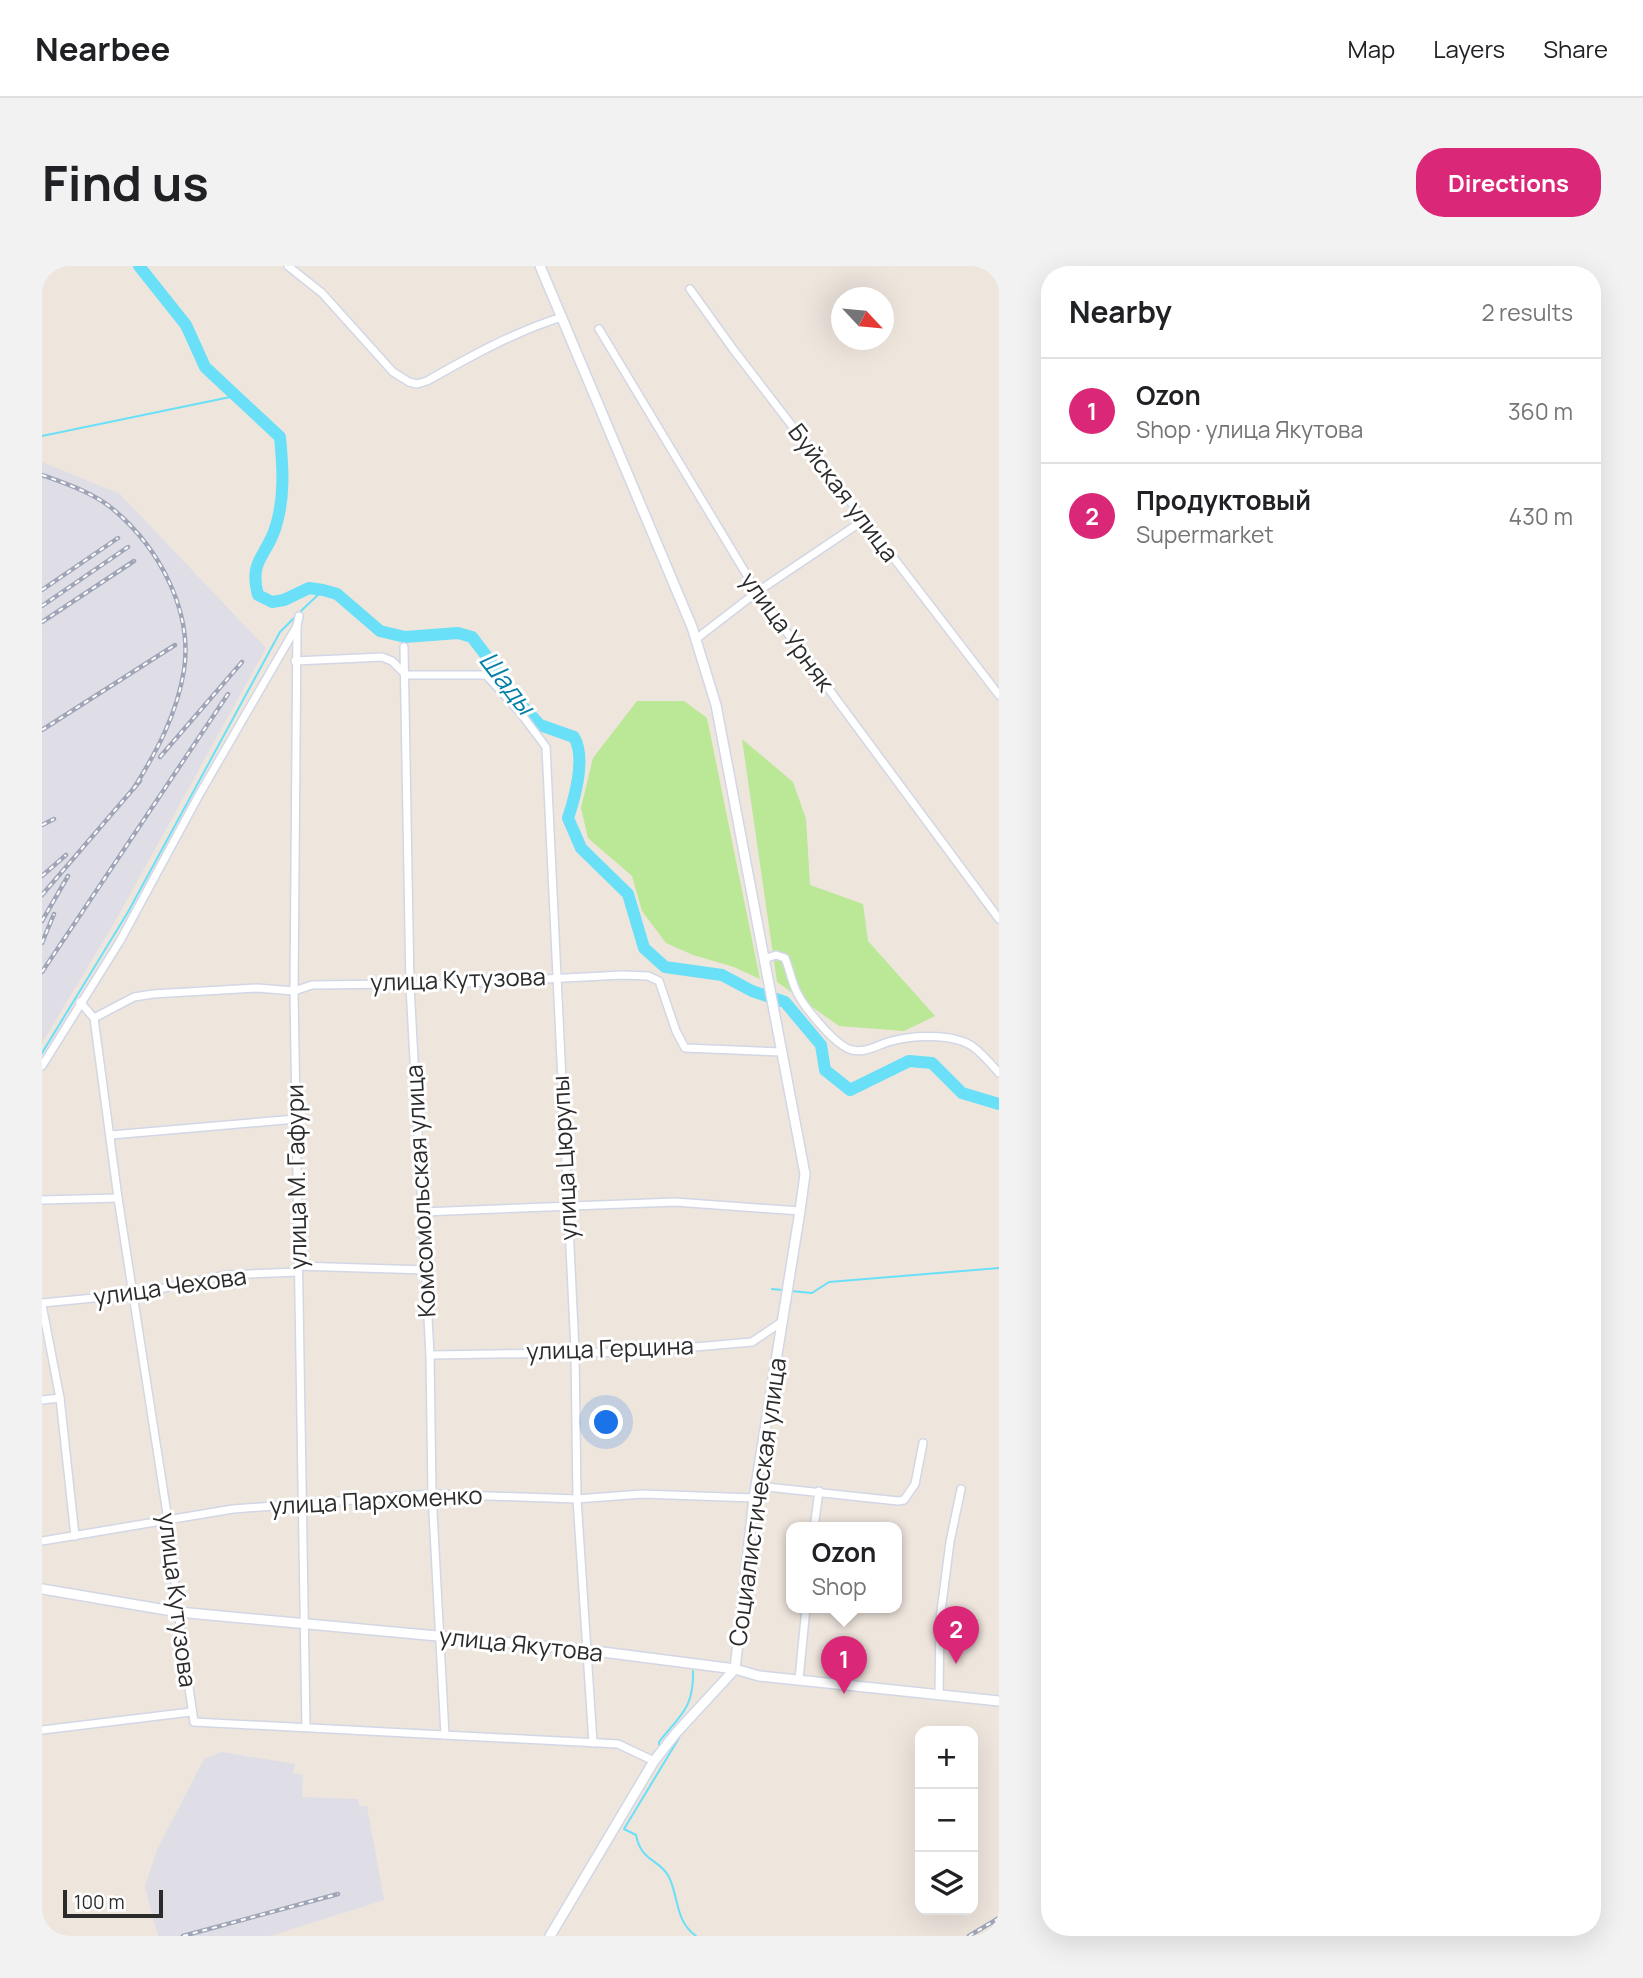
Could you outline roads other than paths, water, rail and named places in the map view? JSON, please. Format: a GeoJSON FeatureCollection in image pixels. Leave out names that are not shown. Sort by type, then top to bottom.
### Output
{"type":"FeatureCollection","features":[{"type":"Feature","properties":{"kind":"street"},"geometry":{"type":"LineString","coordinates":[[288,266],[322,292],[394,372],[417,384],[503,339],[562,317]]}},
{"type":"Feature","properties":{"kind":"street","name":"Социалистическая улица"},"geometry":{"type":"LineString","coordinates":[[540,266],[696,639],[716,705],[804,1174],[790,1280],[754,1498],[735,1669],[654,1761],[550,1936]]}},
{"type":"Feature","properties":{"kind":"street","name":"Буйская улица"},"geometry":{"type":"LineString","coordinates":[[690,289],[733,349],[999,695]]}},
{"type":"Feature","properties":{"kind":"street","name":"улица Урняк"},"geometry":{"type":"LineString","coordinates":[[598,329],[757,592],[999,919]]}},
{"type":"Feature","properties":{"kind":"street"},"geometry":{"type":"LineString","coordinates":[[696,639],[757,592],[864,520]]}},
{"type":"Feature","properties":{"kind":"street"},"geometry":{"type":"LineString","coordinates":[[42,1066],[120,940],[199,795],[297,626],[299,616]]}},
{"type":"Feature","properties":{"kind":"street","name":"улица М. Гафури"},"geometry":{"type":"LineString","coordinates":[[297,626],[294,990],[306,1727]]}},
{"type":"Feature","properties":{"kind":"street","name":"Комсомольская улица"},"geometry":{"type":"LineString","coordinates":[[404,647],[410,986],[430,1355],[432,1494],[445,1735]]}},
{"type":"Feature","properties":{"kind":"street"},"geometry":{"type":"LineString","coordinates":[[295,661],[382,657],[392,661],[406,675]]}},
{"type":"Feature","properties":{"kind":"street","name":"улица Цюрупы"},"geometry":{"type":"LineString","coordinates":[[406,675],[486,675],[519,711],[546,747],[575,1351],[578,1499],[593,1743]]}},
{"type":"Feature","properties":{"kind":"street"},"geometry":{"type":"LineString","coordinates":[[764,959],[776,955],[785,957],[796,992],[829,1035],[844,1046],[855,1050],[868,1049],[916,1036],[960,1041],[972,1046],[999,1073]]}},
{"type":"Feature","properties":{"kind":"street","name":"улица Кутузова"},"geometry":{"type":"LineString","coordinates":[[654,1761],[618,1744],[194,1722],[168,1520],[118,1198],[94,1018],[134,997],[153,994],[257,988],[294,990],[312,985],[410,986],[556,977],[648,976],[659,981],[676,1031],[685,1048],[782,1052]]}},
{"type":"Feature","properties":{"kind":"street"},"geometry":{"type":"LineString","coordinates":[[80,1002],[94,1018]]}},
{"type":"Feature","properties":{"kind":"street"},"geometry":{"type":"LineString","coordinates":[[111,1135],[296,1119]]}},
{"type":"Feature","properties":{"kind":"street"},"geometry":{"type":"LineString","coordinates":[[42,1200],[118,1198]]}},
{"type":"Feature","properties":{"kind":"street"},"geometry":{"type":"LineString","coordinates":[[422,1212],[675,1202],[800,1212]]}},
{"type":"Feature","properties":{"kind":"street","name":"улица Чехова"},"geometry":{"type":"LineString","coordinates":[[42,1304],[135,1294],[227,1275],[298,1269],[425,1270]]}},
{"type":"Feature","properties":{"kind":"street"},"geometry":{"type":"LineString","coordinates":[[42,1304],[60,1398],[75,1536]]}},
{"type":"Feature","properties":{"kind":"street","name":"улица Герцина"},"geometry":{"type":"LineString","coordinates":[[430,1355],[638,1352],[752,1342],[783,1321]]}},
{"type":"Feature","properties":{"kind":"street"},"geometry":{"type":"LineString","coordinates":[[42,1400],[60,1398]]}},
{"type":"Feature","properties":{"kind":"street"},"geometry":{"type":"LineString","coordinates":[[757,1486],[898,1502],[904,1500],[915,1484],[923,1443]]}},
{"type":"Feature","properties":{"kind":"street"},"geometry":{"type":"LineString","coordinates":[[939,1694],[940,1619],[950,1542],[961,1489]]}},
{"type":"Feature","properties":{"kind":"street"},"geometry":{"type":"LineString","coordinates":[[815,1522],[819,1491]]}},
{"type":"Feature","properties":{"kind":"street","name":"улица Пархоменко"},"geometry":{"type":"LineString","coordinates":[[42,1541],[233,1509],[432,1494],[578,1499],[642,1494],[754,1498]]}},
{"type":"Feature","properties":{"kind":"street","name":"улица Якутова"},"geometry":{"type":"LineString","coordinates":[[42,1589],[178,1612],[587,1650],[735,1669],[759,1676],[999,1700]]}},
{"type":"Feature","properties":{"kind":"street"},"geometry":{"type":"LineString","coordinates":[[799,1679],[806,1613]]}},
{"type":"Feature","properties":{"kind":"street"},"geometry":{"type":"LineString","coordinates":[[42,1730],[191,1712]]}},
{"type":"Feature","properties":{"kind":"street"},"geometry":{"type":"LineString","coordinates":[[992,1936],[999,1921]]}},
{"type":"Feature","properties":{"kind":"waterway","name":"Шады"},"geometry":{"type":"LineString","coordinates":[[139,266],[186,325],[205,367],[280,437],[282,495],[275,529],[255,574],[258,595],[272,602],[284,600],[309,588],[323,590],[337,594],[380,631],[405,637],[458,633],[472,637],[494,666],[502,684],[540,725],[574,737],[579,766],[568,818],[581,848],[628,894],[644,948],[665,967],[722,975],[752,991],[785,1002],[821,1045],[825,1070],[850,1090],[909,1061],[932,1063],[962,1093],[999,1104]]}},
{"type":"Feature","properties":{"kind":"waterway"},"geometry":{"type":"LineString","coordinates":[[42,436],[235,396]]}},
{"type":"Feature","properties":{"kind":"waterway"},"geometry":{"type":"LineString","coordinates":[[300,612],[323,590]]}},
{"type":"Feature","properties":{"kind":"waterway"},"geometry":{"type":"LineString","coordinates":[[42,1053],[128,912],[280,632],[296,616]]}},
{"type":"Feature","properties":{"kind":"waterway"},"geometry":{"type":"LineString","coordinates":[[791,1291],[812,1293],[829,1282],[999,1268]]}},
{"type":"Feature","properties":{"kind":"waterway"},"geometry":{"type":"LineString","coordinates":[[772,1289],[782,1290]]}},
{"type":"Feature","properties":{"kind":"waterway"},"geometry":{"type":"LineString","coordinates":[[659,1745],[688,1703],[693,1671]]}},
{"type":"Feature","properties":{"kind":"waterway"},"geometry":{"type":"LineString","coordinates":[[679,1738],[624,1829],[636,1835],[638,1844],[646,1855],[665,1871],[684,1923],[696,1936]]}},
{"type":"Feature","properties":{"kind":"railway"},"geometry":{"type":"LineString","coordinates":[[42,475],[98,499],[130,525],[158,562],[178,603],[185,648],[181,686],[165,732],[134,788]]}},
{"type":"Feature","properties":{"kind":"railway"},"geometry":{"type":"LineString","coordinates":[[42,590],[118,538]]}},
{"type":"Feature","properties":{"kind":"railway"},"geometry":{"type":"LineString","coordinates":[[42,606],[128,547]]}},
{"type":"Feature","properties":{"kind":"railway"},"geometry":{"type":"LineString","coordinates":[[42,622],[134,561]]}},
{"type":"Feature","properties":{"kind":"railway"},"geometry":{"type":"LineString","coordinates":[[42,730],[175,645]]}},
{"type":"Feature","properties":{"kind":"railway"},"geometry":{"type":"LineString","coordinates":[[160,757],[242,662]]}},
{"type":"Feature","properties":{"kind":"railway"},"geometry":{"type":"LineString","coordinates":[[42,972],[228,694]]}},
{"type":"Feature","properties":{"kind":"railway"},"geometry":{"type":"LineString","coordinates":[[42,895],[140,781]]}},
{"type":"Feature","properties":{"kind":"railway"},"geometry":{"type":"LineString","coordinates":[[42,825],[54,819]]}},
{"type":"Feature","properties":{"kind":"railway"},"geometry":{"type":"LineString","coordinates":[[42,876],[66,855]]}},
{"type":"Feature","properties":{"kind":"railway"},"geometry":{"type":"LineString","coordinates":[[42,921],[68,876]]}},
{"type":"Feature","properties":{"kind":"railway"},"geometry":{"type":"LineString","coordinates":[[42,943],[54,914]]}},
{"type":"Feature","properties":{"kind":"railway"},"geometry":{"type":"LineString","coordinates":[[183,1936],[338,1894]]}},
{"type":"Feature","properties":{"kind":"railway"},"geometry":{"type":"LineString","coordinates":[[969,1936],[999,1918]]}},
{"type":"Feature","properties":{"kind":"place","name":"Продуктовый"},"geometry":{"type":"Point","coordinates":[956,1664]}},
{"type":"Feature","properties":{"kind":"place","name":"Ozon"},"geometry":{"type":"Point","coordinates":[844,1694]}}]}
